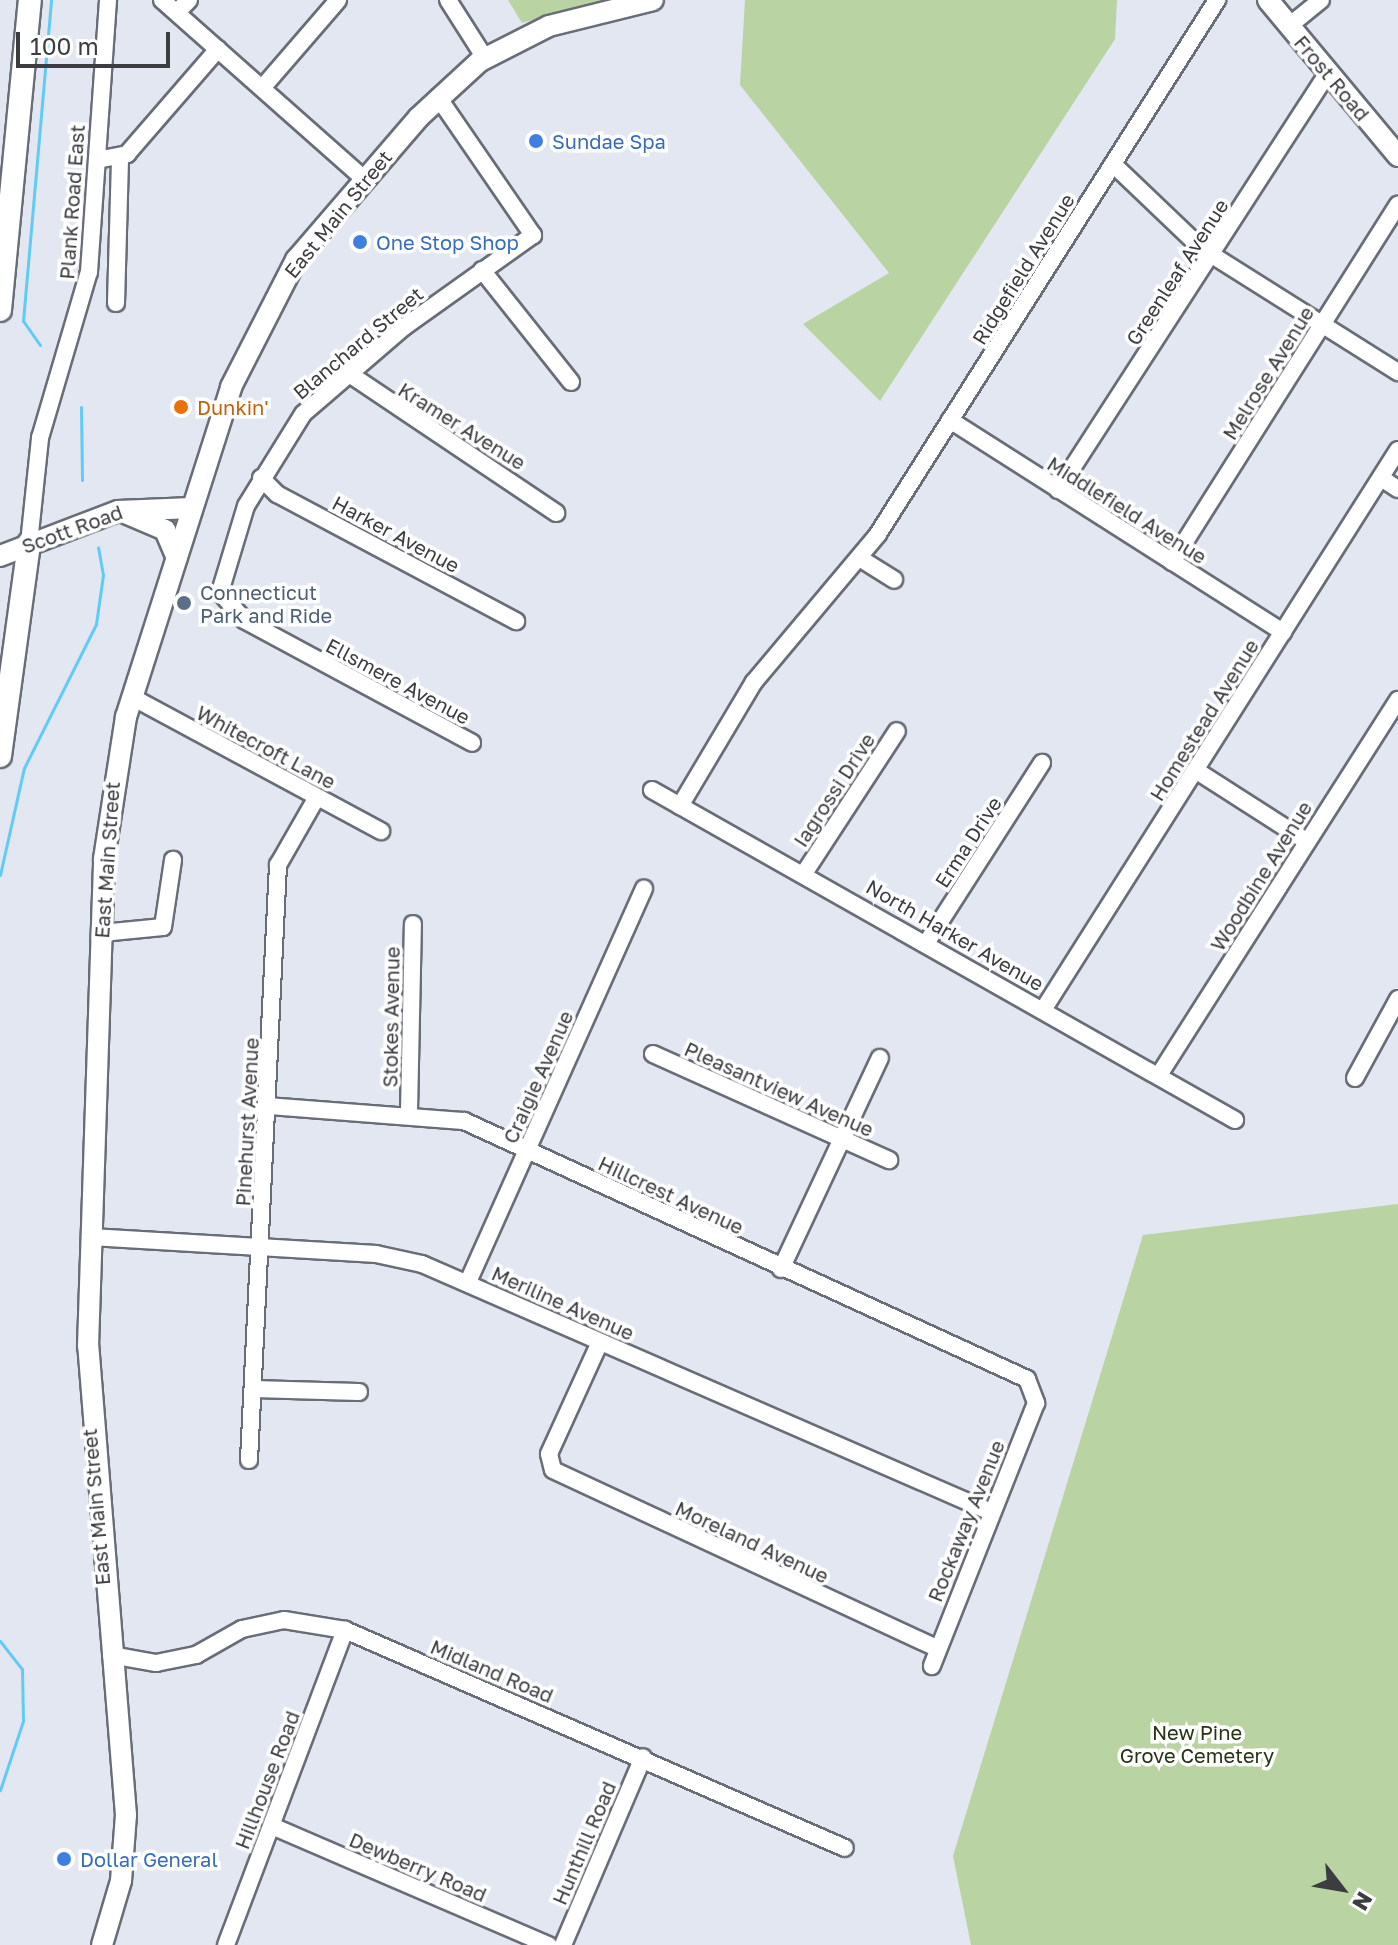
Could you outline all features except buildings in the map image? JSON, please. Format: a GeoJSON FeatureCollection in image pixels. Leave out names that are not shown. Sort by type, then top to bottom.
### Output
{"type":"FeatureCollection","features":[{"type":"Feature","properties":{"kind":"highway"},"geometry":{"type":"LineString","coordinates":[[0,310],[30,0]]}},
{"type":"Feature","properties":{"kind":"highway"},"geometry":{"type":"LineString","coordinates":[[0,756],[29,543]]}},
{"type":"Feature","properties":{"kind":"main road","name":"East Main Street"},"geometry":{"type":"LineString","coordinates":[[102,1945],[127,1832],[88,1411],[91,1237],[109,798],[132,697],[192,508],[257,325],[296,260],[438,97],[485,58],[549,26],[653,0]]}},
{"type":"Feature","properties":{"kind":"main road","name":"Frost Road"},"geometry":{"type":"LineString","coordinates":[[1268,0],[1398,156]]}},
{"type":"Feature","properties":{"kind":"main road","name":"Scott Road"},"geometry":{"type":"LineString","coordinates":[[1,556],[119,511],[192,508]]}},
{"type":"Feature","properties":{"kind":"main road"},"geometry":{"type":"LineString","coordinates":[[119,511],[165,530],[177,558]]}},
{"type":"Feature","properties":{"kind":"street","name":"Plank Road East"},"geometry":{"type":"LineString","coordinates":[[29,543],[40,438],[89,274],[108,0]]}},
{"type":"Feature","properties":{"kind":"street"},"geometry":{"type":"LineString","coordinates":[[162,0],[183,6],[218,49],[364,179]]}},
{"type":"Feature","properties":{"kind":"street"},"geometry":{"type":"LineString","coordinates":[[263,87],[338,0]]}},
{"type":"Feature","properties":{"kind":"street"},"geometry":{"type":"LineString","coordinates":[[448,0],[485,58]]}},
{"type":"Feature","properties":{"kind":"street","name":"Ridgefield Avenue"},"geometry":{"type":"LineString","coordinates":[[680,806],[754,682],[861,559],[1217,0]]}},
{"type":"Feature","properties":{"kind":"street"},"geometry":{"type":"LineString","coordinates":[[1289,26],[1321,0]]}},
{"type":"Feature","properties":{"kind":"street"},"geometry":{"type":"LineString","coordinates":[[116,303],[120,160],[218,49]]}},
{"type":"Feature","properties":{"kind":"street","name":"Greenleaf Avenue"},"geometry":{"type":"LineString","coordinates":[[1058,490],[1213,255],[1327,74]]}},
{"type":"Feature","properties":{"kind":"street","name":"Blanchard Street"},"geometry":{"type":"LineString","coordinates":[[224,604],[227,560],[261,478],[303,414],[348,373],[482,270],[533,235],[438,97]]}},
{"type":"Feature","properties":{"kind":"street"},"geometry":{"type":"LineString","coordinates":[[97,160],[120,160]]}},
{"type":"Feature","properties":{"kind":"street"},"geometry":{"type":"LineString","coordinates":[[1113,164],[1163,218],[1213,255],[1398,372]]}},
{"type":"Feature","properties":{"kind":"street","name":"Melrose Avenue"},"geometry":{"type":"LineString","coordinates":[[1172,562],[1398,204]]}},
{"type":"Feature","properties":{"kind":"street"},"geometry":{"type":"LineString","coordinates":[[482,270],[571,382]]}},
{"type":"Feature","properties":{"kind":"street","name":"Kramer Avenue"},"geometry":{"type":"LineString","coordinates":[[348,373],[556,513]]}},
{"type":"Feature","properties":{"kind":"street","name":"Middlefield Avenue"},"geometry":{"type":"LineString","coordinates":[[950,420],[1283,632]]}},
{"type":"Feature","properties":{"kind":"street","name":"Homestead Avenue"},"geometry":{"type":"LineString","coordinates":[[1043,1010],[1398,450]]}},
{"type":"Feature","properties":{"kind":"street","name":"Harker Avenue"},"geometry":{"type":"LineString","coordinates":[[261,478],[277,494],[516,621]]}},
{"type":"Feature","properties":{"kind":"street"},"geometry":{"type":"LineString","coordinates":[[1381,478],[1398,489]]}},
{"type":"Feature","properties":{"kind":"street"},"geometry":{"type":"LineString","coordinates":[[861,559],[894,580]]}},
{"type":"Feature","properties":{"kind":"street","name":"Ellsmere Avenue"},"geometry":{"type":"LineString","coordinates":[[224,604],[472,743]]}},
{"type":"Feature","properties":{"kind":"street","name":"Whitecroft Lane"},"geometry":{"type":"LineString","coordinates":[[132,697],[381,831]]}},
{"type":"Feature","properties":{"kind":"street","name":"Woodbine Avenue"},"geometry":{"type":"LineString","coordinates":[[1159,1075],[1398,700]]}},
{"type":"Feature","properties":{"kind":"street","name":"Iagrossi Drive"},"geometry":{"type":"LineString","coordinates":[[805,872],[897,731]]}},
{"type":"Feature","properties":{"kind":"street","name":"Erma Drive"},"geometry":{"type":"LineString","coordinates":[[927,942],[1042,763]]}},
{"type":"Feature","properties":{"kind":"street"},"geometry":{"type":"LineString","coordinates":[[1197,771],[1306,841]]}},
{"type":"Feature","properties":{"kind":"street","name":"North Harker Avenue"},"geometry":{"type":"LineString","coordinates":[[652,790],[805,872],[1235,1120]]}},
{"type":"Feature","properties":{"kind":"street","name":"Pinehurst Avenue"},"geometry":{"type":"LineString","coordinates":[[249,1460],[278,865],[317,797]]}},
{"type":"Feature","properties":{"kind":"street"},"geometry":{"type":"LineString","coordinates":[[102,933],[163,927],[173,860]]}},
{"type":"Feature","properties":{"kind":"street","name":"Craigie Avenue"},"geometry":{"type":"LineString","coordinates":[[468,1282],[644,889]]}},
{"type":"Feature","properties":{"kind":"street","name":"Stokes Avenue"},"geometry":{"type":"LineString","coordinates":[[409,1111],[413,924]]}},
{"type":"Feature","properties":{"kind":"street"},"geometry":{"type":"LineString","coordinates":[[1355,1078],[1398,999]]}},
{"type":"Feature","properties":{"kind":"street","name":"Pleasantview Avenue"},"geometry":{"type":"LineString","coordinates":[[653,1054],[889,1160]]}},
{"type":"Feature","properties":{"kind":"street"},"geometry":{"type":"LineString","coordinates":[[781,1269],[880,1058]]}},
{"type":"Feature","properties":{"kind":"street","name":"Hillcrest Avenue"},"geometry":{"type":"LineString","coordinates":[[268,1106],[409,1111],[464,1121],[781,1269],[1027,1379],[1037,1391]]}},
{"type":"Feature","properties":{"kind":"street","name":"Meriline Avenue"},"geometry":{"type":"LineString","coordinates":[[91,1237],[376,1254],[468,1282],[991,1512]]}},
{"type":"Feature","properties":{"kind":"street","name":"Moreland Avenue"},"geometry":{"type":"LineString","coordinates":[[600,1342],[549,1454],[553,1470],[937,1648]]}},
{"type":"Feature","properties":{"kind":"street"},"geometry":{"type":"LineString","coordinates":[[253,1389],[359,1392]]}},
{"type":"Feature","properties":{"kind":"street","name":"Rockaway Avenue"},"geometry":{"type":"LineString","coordinates":[[932,1666],[1037,1391]]}},
{"type":"Feature","properties":{"kind":"street","name":"Midland Road"},"geometry":{"type":"LineString","coordinates":[[111,1655],[156,1663],[196,1655],[242,1629],[284,1620],[345,1630],[643,1757],[845,1848]]}},
{"type":"Feature","properties":{"kind":"street","name":"Hillhouse Road"},"geometry":{"type":"LineString","coordinates":[[226,1945],[345,1630]]}},
{"type":"Feature","properties":{"kind":"street","name":"Hunthill Road"},"geometry":{"type":"LineString","coordinates":[[563,1945],[643,1757]]}},
{"type":"Feature","properties":{"kind":"street","name":"Dewberry Road"},"geometry":{"type":"LineString","coordinates":[[272,1826],[548,1945]]}},
{"type":"Feature","properties":{"kind":"green space"},"geometry":{"type":"Polygon","coordinates":[[[508,0],[605,0],[522,23],[508,0]]]}},
{"type":"Feature","properties":{"kind":"green space"},"geometry":{"type":"Polygon","coordinates":[[[745,0],[1117,0],[1115,39],[880,401],[803,324],[889,273],[740,85],[745,0]]]}},
{"type":"Feature","properties":{"kind":"green space","name":"New Pine Grove Cemetery"},"geometry":{"type":"Polygon","coordinates":[[[1398,1204],[1398,1945],[971,1945],[953,1856],[1143,1235],[1398,1204]]]}},
{"type":"Feature","properties":{"kind":"waterway"},"geometry":{"type":"LineString","coordinates":[[40,345],[23,321],[51,0]]}},
{"type":"Feature","properties":{"kind":"waterway"},"geometry":{"type":"LineString","coordinates":[[81,407],[82,480]]}},
{"type":"Feature","properties":{"kind":"waterway"},"geometry":{"type":"LineString","coordinates":[[0,875],[24,768],[96,624],[103,575],[98,547]]}},
{"type":"Feature","properties":{"kind":"waterway"},"geometry":{"type":"LineString","coordinates":[[0,1641],[22,1669],[23,1721],[0,1790]]}},
{"type":"Feature","properties":{"kind":"place","name":"Sundae Spa"},"geometry":{"type":"Point","coordinates":[536,141]}},
{"type":"Feature","properties":{"kind":"place","name":"One Stop Shop"},"geometry":{"type":"Point","coordinates":[360,242]}},
{"type":"Feature","properties":{"kind":"place","name":"Dunkin'"},"geometry":{"type":"Point","coordinates":[181,407]}},
{"type":"Feature","properties":{"kind":"place","name":"Connecticut Park and Ride"},"geometry":{"type":"Point","coordinates":[184,603]}},
{"type":"Feature","properties":{"kind":"place","name":"Dollar General"},"geometry":{"type":"Point","coordinates":[64,1859]}}]}
